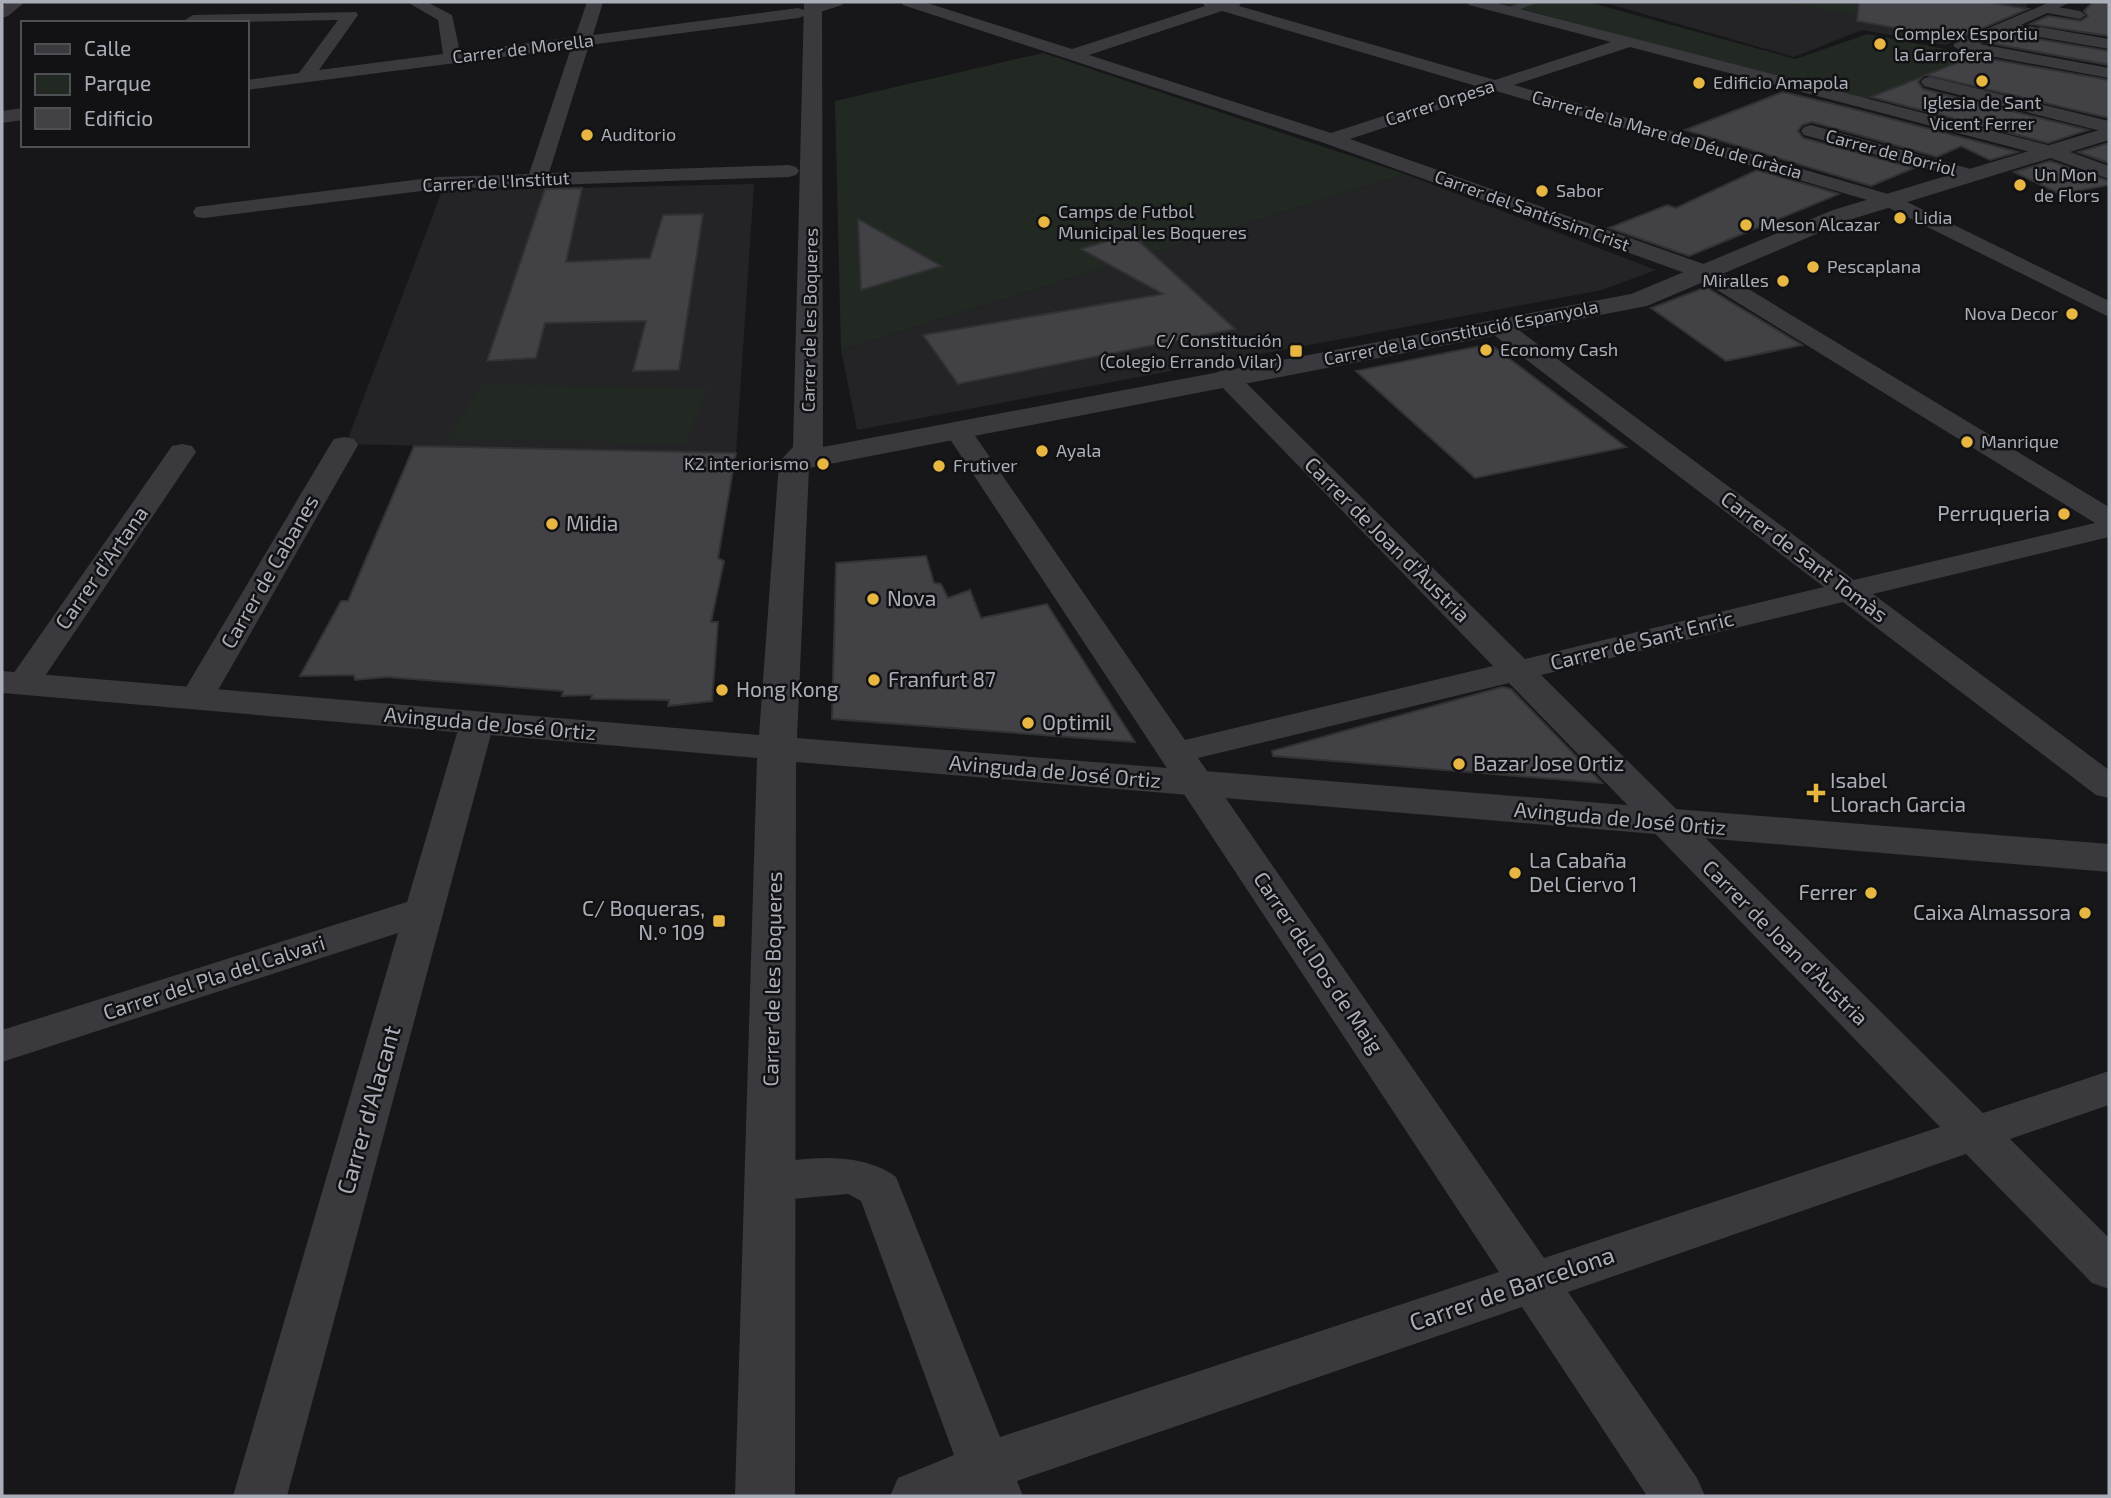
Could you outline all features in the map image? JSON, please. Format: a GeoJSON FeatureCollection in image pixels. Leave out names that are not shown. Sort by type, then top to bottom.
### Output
{"type":"FeatureCollection","features":[{"type":"Feature","properties":{"kind":"street"},"geometry":{"type":"LineString","coordinates":[[2,13],[18,2]]}},
{"type":"Feature","properties":{"kind":"street"},"geometry":{"type":"LineString","coordinates":[[192,21],[208,2]]}},
{"type":"Feature","properties":{"kind":"street"},"geometry":{"type":"LineString","coordinates":[[415,2],[446,18],[452,58]]}},
{"type":"Feature","properties":{"kind":"street"},"geometry":{"type":"LineString","coordinates":[[537,180],[595,2]]}},
{"type":"Feature","properties":{"kind":"street","name":"Carrer del Santíssim Crist"},"geometry":{"type":"LineString","coordinates":[[909,2],[1331,139],[1704,272],[2109,519]]}},
{"type":"Feature","properties":{"kind":"street"},"geometry":{"type":"LineString","coordinates":[[1475,2],[2052,152],[2109,173]]}},
{"type":"Feature","properties":{"kind":"street"},"geometry":{"type":"LineString","coordinates":[[1508,10],[1534,2]]}},
{"type":"Feature","properties":{"kind":"street"},"geometry":{"type":"LineString","coordinates":[[2063,2],[1962,46],[2109,73]]}},
{"type":"Feature","properties":{"kind":"street"},"geometry":{"type":"LineString","coordinates":[[1071,55],[1221,3]]}},
{"type":"Feature","properties":{"kind":"street","name":"Carrer de la Mare de Déu de Gràcia"},"geometry":{"type":"LineString","coordinates":[[1221,3],[1888,200],[2109,310]]}},
{"type":"Feature","properties":{"kind":"street","name":"Carrer de Morella"},"geometry":{"type":"LineString","coordinates":[[248,85],[581,41],[694,20],[812,5]]}},
{"type":"Feature","properties":{"kind":"street","name":"Carrer de les Boqueres"},"geometry":{"type":"LineString","coordinates":[[765,1496],[777,748],[787,451],[808,450],[800,171],[812,5]]}},
{"type":"Feature","properties":{"kind":"street"},"geometry":{"type":"LineString","coordinates":[[2046,9],[2099,18]]}},
{"type":"Feature","properties":{"kind":"street"},"geometry":{"type":"LineString","coordinates":[[192,21],[351,15],[305,77]]}},
{"type":"Feature","properties":{"kind":"street"},"geometry":{"type":"LineString","coordinates":[[2006,27],[2109,44]]}},
{"type":"Feature","properties":{"kind":"street","name":"Carrer Orpesa"},"geometry":{"type":"LineString","coordinates":[[1331,139],[1629,42]]}},
{"type":"Feature","properties":{"kind":"street"},"geometry":{"type":"LineString","coordinates":[[1930,82],[2109,127]]}},
{"type":"Feature","properties":{"kind":"street"},"geometry":{"type":"LineString","coordinates":[[2,117],[21,114]]}},
{"type":"Feature","properties":{"kind":"street","name":"Carrer de Borriol"},"geometry":{"type":"LineString","coordinates":[[1811,131],[1971,175]]}},
{"type":"Feature","properties":{"kind":"street","name":"Carrer de la Constitució Espanyola"},"geometry":{"type":"LineString","coordinates":[[787,451],[957,430],[1637,300],[1841,215],[2109,133]]}},
{"type":"Feature","properties":{"kind":"street","name":"Carrer de les Boqueres"},"geometry":{"type":"LineString","coordinates":[[788,213],[800,171]]}},
{"type":"Feature","properties":{"kind":"street","name":"Carrer de l'Institut"},"geometry":{"type":"LineString","coordinates":[[204,212],[438,183],[800,171]]}},
{"type":"Feature","properties":{"kind":"street","name":"Carrer de Sant Tomàs"},"geometry":{"type":"LineString","coordinates":[[1499,327],[2109,787]]}},
{"type":"Feature","properties":{"kind":"street","name":"Carrer de Joan d'Àustria"},"geometry":{"type":"LineString","coordinates":[[1226,377],[2109,1269]]}},
{"type":"Feature","properties":{"kind":"street","name":"Carrer del Dos de Maig"},"geometry":{"type":"LineString","coordinates":[[957,430],[1678,1496]]}},
{"type":"Feature","properties":{"kind":"street","name":"Carrer de Cabanes"},"geometry":{"type":"LineString","coordinates":[[196,699],[344,445]]}},
{"type":"Feature","properties":{"kind":"street","name":"Carrer d'Artana"},"geometry":{"type":"LineString","coordinates":[[12,683],[182,452]]}},
{"type":"Feature","properties":{"kind":"street","name":"Carrer de Sant Enric"},"geometry":{"type":"LineString","coordinates":[[1186,768],[1517,671],[2109,528]]}},
{"type":"Feature","properties":{"kind":"street","name":"Avinguda de José Ortiz"},"geometry":{"type":"LineString","coordinates":[[12,683],[777,748],[1186,768],[1667,823],[2109,858]]}},
{"type":"Feature","properties":{"kind":"street","name":"Carrer d'Alacant"},"geometry":{"type":"LineString","coordinates":[[260,1496],[478,723]]}},
{"type":"Feature","properties":{"kind":"street","name":"Carrer del Pla del Calvari"},"geometry":{"type":"LineString","coordinates":[[2,1046],[426,910]]}},
{"type":"Feature","properties":{"kind":"street","name":"Carrer de Barcelona"},"geometry":{"type":"LineString","coordinates":[[917,1496],[991,1482],[1533,1282],[2109,1088]]}},
{"type":"Feature","properties":{"kind":"street"},"geometry":{"type":"LineString","coordinates":[[770,1182],[848,1175],[866,1179],[880,1191],[991,1482]]}},
{"type":"Feature","properties":{"kind":"shaded area"},"geometry":{"type":"Polygon","coordinates":[[[1602,2],[2027,2],[2027,9],[1946,45],[1862,30],[1794,57],[1602,2]]]}},
{"type":"Feature","properties":{"kind":"shaded area"},"geometry":{"type":"Polygon","coordinates":[[[1405,174],[1656,270],[1602,290],[857,430],[841,350],[1405,174]]]}},
{"type":"Feature","properties":{"kind":"shaded area"},"geometry":{"type":"Polygon","coordinates":[[[754,184],[736,453],[346,444],[442,191],[754,184]]]}},
{"type":"Feature","properties":{"kind":"green space","name":"Complex Esportiu la Garrofera"},"geometry":{"type":"Polygon","coordinates":[[[1496,2],[1588,2],[1795,59],[1868,34],[1976,55],[1865,100],[1496,2]]]}},
{"type":"Feature","properties":{"kind":"green space"},"geometry":{"type":"Polygon","coordinates":[[[1781,2],[1878,2],[1856,15],[1781,2]]]}},
{"type":"Feature","properties":{"kind":"green space","name":"Camps de Futbol Municipal les Boqueres"},"geometry":{"type":"Polygon","coordinates":[[[1043,53],[1405,174],[841,350],[835,101],[1043,53]]]}},
{"type":"Feature","properties":{"kind":"green space"},"geometry":{"type":"Polygon","coordinates":[[[483,384],[708,388],[685,443],[447,439],[483,384]]]}},
{"type":"Feature","properties":{"kind":"building"},"geometry":{"type":"Polygon","coordinates":[[[1859,2],[1987,2],[2028,9],[1957,39],[1857,21],[1859,2]]]}},
{"type":"Feature","properties":{"kind":"building"},"geometry":{"type":"Polygon","coordinates":[[[2093,2],[2109,2],[2109,36],[2030,24],[2048,16],[2081,21],[2088,16],[2084,11],[2093,2]]]}},
{"type":"Feature","properties":{"kind":"building"},"geometry":{"type":"Polygon","coordinates":[[[2009,34],[2109,51],[2109,65],[1989,43],[2009,34]]]}},
{"type":"Feature","properties":{"kind":"building"},"geometry":{"type":"Polygon","coordinates":[[[1974,56],[2109,80],[2109,118],[1926,75],[1974,56]]]}},
{"type":"Feature","properties":{"kind":"building"},"geometry":{"type":"Polygon","coordinates":[[[1922,77],[1918,82],[1923,89],[2088,130],[2048,143],[1871,97],[1922,77]]]}},
{"type":"Feature","properties":{"kind":"building"},"geometry":{"type":"Polygon","coordinates":[[[1783,92],[2018,152],[1990,160],[1961,146],[1937,157],[1812,122],[1802,125],[1798,131],[1803,138],[1914,168],[1871,186],[1685,130],[1783,92]]]}},
{"type":"Feature","properties":{"kind":"building"},"geometry":{"type":"Polygon","coordinates":[[[2109,143],[2109,163],[2078,152],[2109,143]]]}},
{"type":"Feature","properties":{"kind":"building"},"geometry":{"type":"Polygon","coordinates":[[[2050,161],[2109,181],[2109,185],[2060,194],[2014,172],[2050,161]]]}},
{"type":"Feature","properties":{"kind":"building"},"geometry":{"type":"Polygon","coordinates":[[[1757,170],[1839,194],[1689,256],[1609,228],[1667,205],[1676,208],[1757,170]]]}},
{"type":"Feature","properties":{"kind":"building"},"geometry":{"type":"Polygon","coordinates":[[[582,188],[566,262],[650,258],[663,215],[703,214],[679,370],[633,371],[646,321],[545,323],[536,358],[487,361],[545,189],[582,188]]]}},
{"type":"Feature","properties":{"kind":"building"},"geometry":{"type":"Polygon","coordinates":[[[858,219],[941,266],[861,290],[858,219]]]}},
{"type":"Feature","properties":{"kind":"building"},"geometry":{"type":"Polygon","coordinates":[[[1131,234],[1235,329],[958,384],[923,335],[1163,294],[1081,249],[1131,234]]]}},
{"type":"Feature","properties":{"kind":"building"},"geometry":{"type":"Polygon","coordinates":[[[1706,287],[1802,345],[1726,361],[1651,308],[1706,287]]]}},
{"type":"Feature","properties":{"kind":"building"},"geometry":{"type":"Polygon","coordinates":[[[1490,344],[1626,447],[1475,478],[1356,371],[1490,344]]]}},
{"type":"Feature","properties":{"kind":"building"},"geometry":{"type":"Polygon","coordinates":[[[414,446],[736,453],[718,558],[724,561],[711,622],[718,622],[712,701],[668,706],[669,700],[591,699],[592,695],[562,696],[563,691],[386,677],[355,680],[354,675],[300,676],[341,601],[348,601],[414,446]]]}},
{"type":"Feature","properties":{"kind":"building"},"geometry":{"type":"Polygon","coordinates":[[[926,556],[934,583],[941,584],[948,598],[970,590],[981,618],[1047,604],[1135,742],[832,719],[836,563],[926,556]]]}},
{"type":"Feature","properties":{"kind":"building"},"geometry":{"type":"Polygon","coordinates":[[[1502,687],[1511,689],[1602,783],[1273,756],[1272,751],[1502,687]]]}},
{"type":"Feature","properties":{"kind":"place","name":"Complex Esportiu la Garrofera"},"geometry":{"type":"Point","coordinates":[1880,44]}},
{"type":"Feature","properties":{"kind":"place","name":"Iglesia de Sant Vicent Ferrer"},"geometry":{"type":"Point","coordinates":[1982,81]}},
{"type":"Feature","properties":{"kind":"place","name":"Edificio Amapola"},"geometry":{"type":"Point","coordinates":[1699,83]}},
{"type":"Feature","properties":{"kind":"place","name":"Auditorio"},"geometry":{"type":"Point","coordinates":[587,135]}},
{"type":"Feature","properties":{"kind":"place","name":"Un Mon de Flors"},"geometry":{"type":"Point","coordinates":[2020,185]}},
{"type":"Feature","properties":{"kind":"place","name":"Sabor"},"geometry":{"type":"Point","coordinates":[1542,191]}},
{"type":"Feature","properties":{"kind":"place","name":"Lidia"},"geometry":{"type":"Point","coordinates":[1900,218]}},
{"type":"Feature","properties":{"kind":"place","name":"Camps de Futbol Municipal les Boqueres"},"geometry":{"type":"Point","coordinates":[1044,222]}},
{"type":"Feature","properties":{"kind":"place","name":"Meson Alcazar"},"geometry":{"type":"Point","coordinates":[1746,225]}},
{"type":"Feature","properties":{"kind":"place","name":"Pescaplana"},"geometry":{"type":"Point","coordinates":[1813,267]}},
{"type":"Feature","properties":{"kind":"place","name":"Miralles"},"geometry":{"type":"Point","coordinates":[1783,281]}},
{"type":"Feature","properties":{"kind":"place","name":"Nova Decor"},"geometry":{"type":"Point","coordinates":[2072,314]}},
{"type":"Feature","properties":{"kind":"place","name":"Economy Cash"},"geometry":{"type":"Point","coordinates":[1486,350]}},
{"type":"Feature","properties":{"kind":"place","name":"C/ Constitución (Colegio Errando Vilar)"},"geometry":{"type":"Point","coordinates":[1296,351]}},
{"type":"Feature","properties":{"kind":"place","name":"Manrique"},"geometry":{"type":"Point","coordinates":[1967,442]}},
{"type":"Feature","properties":{"kind":"place","name":"Ayala"},"geometry":{"type":"Point","coordinates":[1042,451]}},
{"type":"Feature","properties":{"kind":"place","name":"K2 interiorismo"},"geometry":{"type":"Point","coordinates":[823,464]}},
{"type":"Feature","properties":{"kind":"place","name":"Frutiver"},"geometry":{"type":"Point","coordinates":[939,466]}},
{"type":"Feature","properties":{"kind":"place","name":"Perruqueria"},"geometry":{"type":"Point","coordinates":[2064,514]}},
{"type":"Feature","properties":{"kind":"place","name":"Midia"},"geometry":{"type":"Point","coordinates":[552,524]}},
{"type":"Feature","properties":{"kind":"place","name":"Nova"},"geometry":{"type":"Point","coordinates":[873,599]}},
{"type":"Feature","properties":{"kind":"place","name":"Franfurt 87"},"geometry":{"type":"Point","coordinates":[874,680]}},
{"type":"Feature","properties":{"kind":"place","name":"Hong Kong"},"geometry":{"type":"Point","coordinates":[722,690]}},
{"type":"Feature","properties":{"kind":"place","name":"Optimil"},"geometry":{"type":"Point","coordinates":[1028,723]}},
{"type":"Feature","properties":{"kind":"place","name":"Bazar Jose Ortiz"},"geometry":{"type":"Point","coordinates":[1459,764]}},
{"type":"Feature","properties":{"kind":"place","name":"Isabel Llorach Garcia"},"geometry":{"type":"Point","coordinates":[1816,793]}},
{"type":"Feature","properties":{"kind":"place","name":"La Cabaña Del Ciervo 1"},"geometry":{"type":"Point","coordinates":[1515,873]}},
{"type":"Feature","properties":{"kind":"place","name":"Ferrer"},"geometry":{"type":"Point","coordinates":[1871,893]}},
{"type":"Feature","properties":{"kind":"place","name":"Caixa Almassora"},"geometry":{"type":"Point","coordinates":[2085,913]}},
{"type":"Feature","properties":{"kind":"place","name":"C/ Boqueras, N.º 109"},"geometry":{"type":"Point","coordinates":[719,921]}}]}
